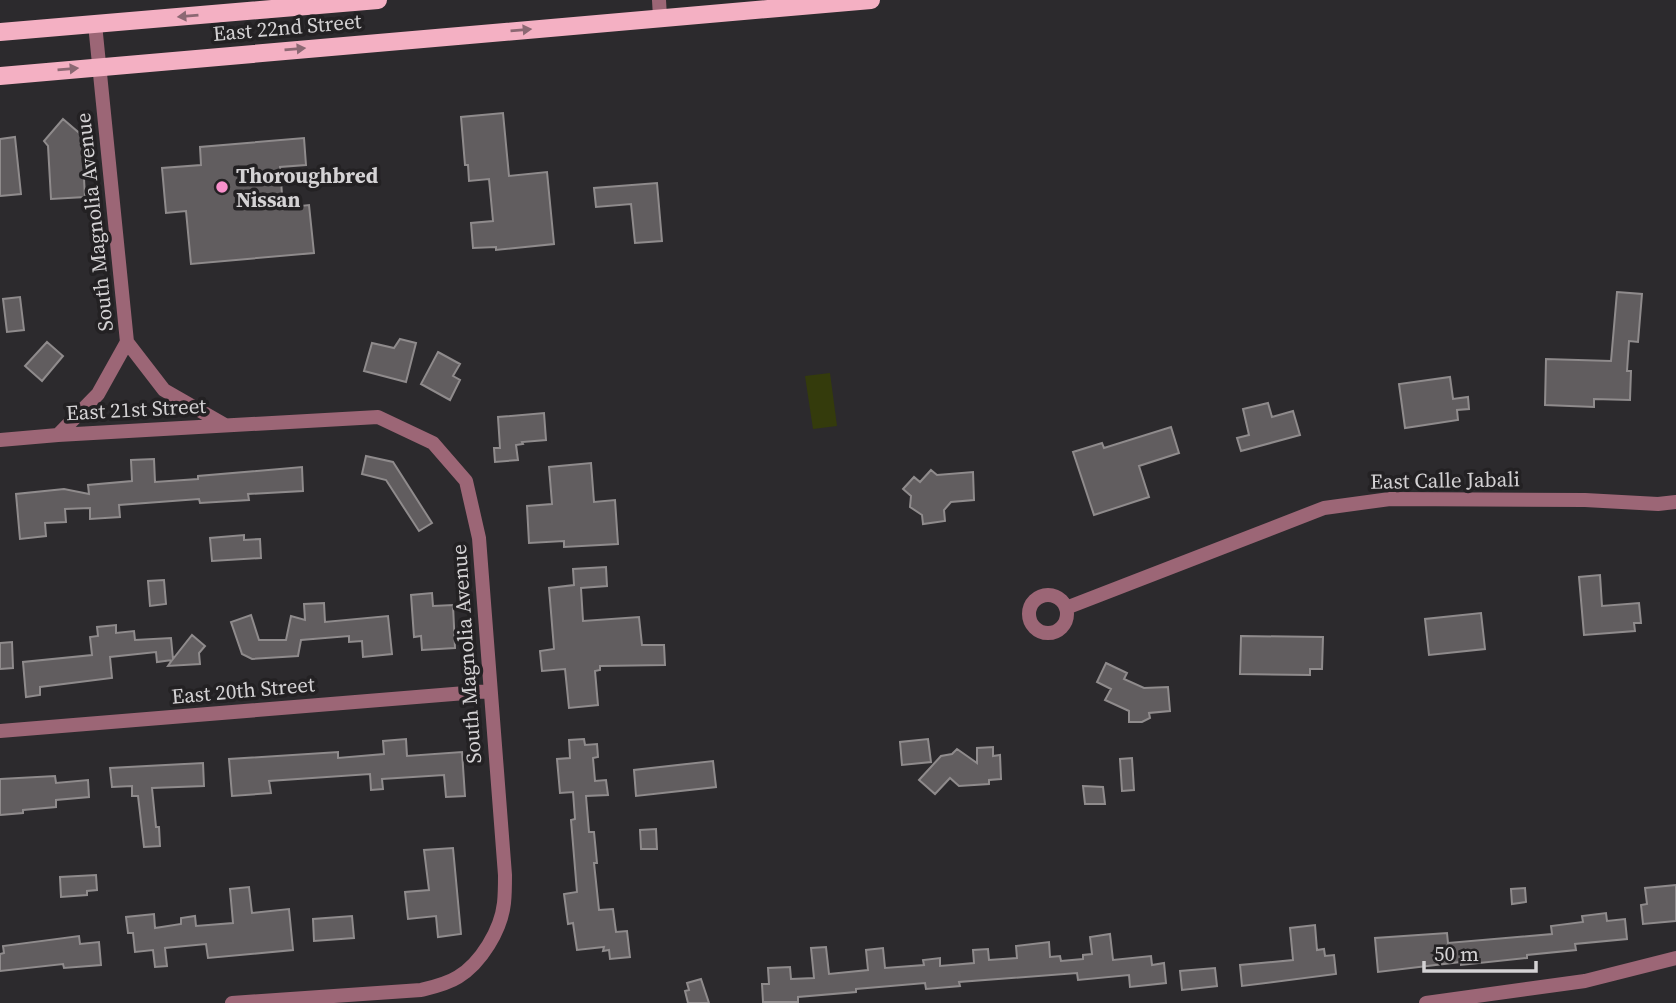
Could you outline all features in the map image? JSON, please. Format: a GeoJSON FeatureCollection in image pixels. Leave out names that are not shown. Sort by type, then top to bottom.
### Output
{"type":"FeatureCollection","features":[{"type":"Feature","properties":{"kind":"main road","name":"East 22nd Street"},"geometry":{"type":"LineString","coordinates":[[0,32],[378,0]]}},
{"type":"Feature","properties":{"kind":"main road","name":"East 22nd Street"},"geometry":{"type":"LineString","coordinates":[[0,76],[659,9],[871,0]]}},
{"type":"Feature","properties":{"kind":"street","name":"South Magnolia Avenue"},"geometry":{"type":"LineString","coordinates":[[58,435],[97,394],[127,342],[95,24]]}},
{"type":"Feature","properties":{"kind":"street","name":"East 21st Street"},"geometry":{"type":"LineString","coordinates":[[127,342],[164,390],[226,426]]}},
{"type":"Feature","properties":{"kind":"street","name":"South Magnolia Avenue"},"geometry":{"type":"LineString","coordinates":[[226,426],[378,416],[433,443],[466,481],[479,538],[505,875],[504,905],[494,935],[478,958],[458,977],[421,990],[376,998],[232,1003]]}},
{"type":"Feature","properties":{"kind":"street","name":"East 21st Street"},"geometry":{"type":"LineString","coordinates":[[0,440],[226,426]]}},
{"type":"Feature","properties":{"kind":"street","name":"East Calle Jabali"},"geometry":{"type":"LineString","coordinates":[[1066,608],[1324,508],[1390,499],[1585,500],[1658,504],[1676,502]]}},
{"type":"Feature","properties":{"kind":"street","name":"East 20th Street"},"geometry":{"type":"LineString","coordinates":[[0,731],[490,691]]}},
{"type":"Feature","properties":{"kind":"street"},"geometry":{"type":"LineString","coordinates":[[1426,1003],[1584,981],[1676,958]]}},
{"type":"Feature","properties":{"kind":"green space"},"geometry":{"type":"Polygon","coordinates":[[[830,373],[837,426],[813,429],[805,376],[830,373]]]}},
{"type":"Feature","properties":{"kind":"building"},"geometry":{"type":"Polygon","coordinates":[[[503,113],[509,176],[547,172],[554,244],[496,250],[496,247],[473,248],[471,223],[493,221],[489,179],[469,181],[461,117],[503,113]]]}},
{"type":"Feature","properties":{"kind":"building"},"geometry":{"type":"Polygon","coordinates":[[[63,119],[85,138],[82,142],[85,197],[51,199],[48,146],[44,141],[63,119]]]}},
{"type":"Feature","properties":{"kind":"building"},"geometry":{"type":"Polygon","coordinates":[[[15,137],[21,194],[0,196],[0,139],[15,137]]]}},
{"type":"Feature","properties":{"kind":"building","name":"Thoroughbred Nissan"},"geometry":{"type":"Polygon","coordinates":[[[304,138],[306,165],[280,167],[283,208],[309,205],[314,253],[191,264],[186,211],[166,213],[162,168],[201,165],[200,147],[304,138]]]}},
{"type":"Feature","properties":{"kind":"building"},"geometry":{"type":"Polygon","coordinates":[[[657,183],[662,241],[635,243],[631,204],[596,207],[594,188],[657,183]]]}},
{"type":"Feature","properties":{"kind":"building"},"geometry":{"type":"Polygon","coordinates":[[[1617,292],[1642,294],[1638,342],[1629,341],[1627,371],[1631,371],[1630,400],[1594,399],[1594,407],[1545,405],[1546,359],[1611,361],[1617,292]]]}},
{"type":"Feature","properties":{"kind":"building"},"geometry":{"type":"Polygon","coordinates":[[[20,297],[24,330],[7,332],[3,299],[20,297]]]}},
{"type":"Feature","properties":{"kind":"building"},"geometry":{"type":"Polygon","coordinates":[[[400,339],[416,343],[406,382],[364,371],[372,343],[394,348],[400,339]]]}},
{"type":"Feature","properties":{"kind":"building"},"geometry":{"type":"Polygon","coordinates":[[[47,342],[63,356],[42,381],[25,366],[47,342]]]}},
{"type":"Feature","properties":{"kind":"building"},"geometry":{"type":"Polygon","coordinates":[[[438,352],[460,364],[453,376],[460,380],[450,400],[421,384],[438,352]]]}},
{"type":"Feature","properties":{"kind":"building"},"geometry":{"type":"Polygon","coordinates":[[[1450,377],[1453,399],[1468,397],[1469,409],[1457,410],[1458,420],[1405,428],[1399,384],[1450,377]]]}},
{"type":"Feature","properties":{"kind":"building"},"geometry":{"type":"Polygon","coordinates":[[[1268,403],[1272,417],[1293,411],[1300,435],[1241,451],[1237,438],[1249,435],[1243,409],[1268,403]]]}},
{"type":"Feature","properties":{"kind":"building"},"geometry":{"type":"Polygon","coordinates":[[[544,413],[546,440],[522,442],[523,444],[516,445],[518,460],[495,462],[494,448],[500,448],[498,417],[544,413]]]}},
{"type":"Feature","properties":{"kind":"building"},"geometry":{"type":"Polygon","coordinates":[[[1171,427],[1179,453],[1139,466],[1149,497],[1094,515],[1073,452],[1102,443],[1104,448],[1171,427]]]}},
{"type":"Feature","properties":{"kind":"building"},"geometry":{"type":"Polygon","coordinates":[[[366,456],[393,462],[432,523],[419,531],[386,480],[362,474],[366,456]]]}},
{"type":"Feature","properties":{"kind":"building"},"geometry":{"type":"Polygon","coordinates":[[[154,459],[155,482],[302,467],[303,491],[248,494],[249,500],[200,503],[199,499],[119,505],[120,517],[90,519],[90,508],[65,509],[66,522],[45,523],[46,536],[20,539],[16,494],[64,489],[89,494],[88,485],[132,481],[131,460],[154,459]]]}},
{"type":"Feature","properties":{"kind":"building"},"geometry":{"type":"Polygon","coordinates":[[[591,463],[594,502],[615,500],[618,544],[564,547],[564,541],[529,543],[527,506],[552,504],[549,467],[591,463]]]}},
{"type":"Feature","properties":{"kind":"building"},"geometry":{"type":"Polygon","coordinates":[[[931,470],[937,475],[973,472],[974,500],[951,502],[944,510],[945,521],[923,524],[922,515],[910,507],[911,496],[903,489],[914,477],[920,482],[931,470]]]}},
{"type":"Feature","properties":{"kind":"building"},"geometry":{"type":"Polygon","coordinates":[[[244,535],[244,540],[260,539],[261,558],[212,561],[210,538],[244,535]]]}},
{"type":"Feature","properties":{"kind":"building"},"geometry":{"type":"Polygon","coordinates":[[[606,567],[607,586],[581,588],[583,621],[639,617],[642,645],[664,645],[665,665],[600,666],[600,670],[595,671],[598,705],[569,708],[565,669],[542,671],[540,651],[554,649],[549,588],[574,585],[573,569],[606,567]]]}},
{"type":"Feature","properties":{"kind":"building"},"geometry":{"type":"Polygon","coordinates":[[[1600,575],[1602,606],[1639,603],[1641,623],[1634,623],[1635,631],[1584,635],[1579,577],[1600,575]]]}},
{"type":"Feature","properties":{"kind":"building"},"geometry":{"type":"Polygon","coordinates":[[[164,580],[166,604],[150,606],[148,581],[164,580]]]}},
{"type":"Feature","properties":{"kind":"building"},"geometry":{"type":"Polygon","coordinates":[[[432,593],[433,606],[453,605],[455,648],[422,650],[421,636],[414,637],[411,595],[432,593]]]}},
{"type":"Feature","properties":{"kind":"building"},"geometry":{"type":"Polygon","coordinates":[[[324,603],[325,622],[388,616],[392,654],[363,657],[362,641],[349,642],[349,636],[301,640],[298,656],[252,659],[242,654],[231,622],[251,615],[259,640],[286,640],[291,616],[305,620],[304,604],[324,603]]]}},
{"type":"Feature","properties":{"kind":"building"},"geometry":{"type":"Polygon","coordinates":[[[1481,613],[1485,649],[1429,655],[1425,619],[1481,613]]]}},
{"type":"Feature","properties":{"kind":"building"},"geometry":{"type":"Polygon","coordinates":[[[116,625],[116,633],[134,631],[135,640],[171,638],[173,659],[192,635],[205,646],[199,653],[200,664],[168,666],[172,660],[157,662],[156,652],[110,657],[112,678],[40,687],[40,695],[26,697],[23,662],[92,655],[90,637],[98,636],[97,627],[116,625]]]}},
{"type":"Feature","properties":{"kind":"building"},"geometry":{"type":"Polygon","coordinates":[[[1241,636],[1323,637],[1322,669],[1310,669],[1310,675],[1240,674],[1241,636]]]}},
{"type":"Feature","properties":{"kind":"building"},"geometry":{"type":"Polygon","coordinates":[[[12,642],[13,668],[0,669],[0,643],[12,642]]]}},
{"type":"Feature","properties":{"kind":"building"},"geometry":{"type":"Polygon","coordinates":[[[1106,663],[1127,673],[1124,679],[1144,688],[1168,687],[1170,711],[1149,713],[1150,718],[1142,722],[1129,722],[1129,711],[1105,700],[1111,689],[1097,682],[1106,663]]]}},
{"type":"Feature","properties":{"kind":"building"},"geometry":{"type":"Polygon","coordinates":[[[406,739],[407,756],[462,752],[465,796],[446,797],[444,775],[382,779],[383,789],[371,790],[370,774],[269,781],[271,793],[232,796],[229,759],[338,752],[338,758],[384,754],[383,741],[406,739]]]}},
{"type":"Feature","properties":{"kind":"building"},"geometry":{"type":"Polygon","coordinates":[[[584,739],[585,745],[597,744],[598,757],[593,758],[595,781],[606,780],[608,795],[586,796],[589,832],[594,832],[599,910],[613,909],[616,932],[627,931],[630,957],[610,959],[609,950],[603,951],[604,947],[577,950],[573,923],[568,924],[564,894],[577,892],[571,820],[575,819],[573,792],[560,793],[557,759],[570,758],[569,740],[584,739]]]}},
{"type":"Feature","properties":{"kind":"building"},"geometry":{"type":"Polygon","coordinates":[[[928,739],[931,762],[902,765],[900,742],[928,739]]]}},
{"type":"Feature","properties":{"kind":"building"},"geometry":{"type":"Polygon","coordinates":[[[993,747],[993,756],[1000,755],[1001,779],[989,780],[989,784],[959,786],[950,778],[935,794],[919,780],[941,756],[952,754],[957,749],[977,763],[977,748],[993,747]]]}},
{"type":"Feature","properties":{"kind":"building"},"geometry":{"type":"Polygon","coordinates":[[[1132,758],[1134,790],[1122,791],[1120,759],[1132,758]]]}},
{"type":"Feature","properties":{"kind":"building"},"geometry":{"type":"Polygon","coordinates":[[[713,761],[716,787],[636,796],[634,770],[713,761]]]}},
{"type":"Feature","properties":{"kind":"building"},"geometry":{"type":"Polygon","coordinates":[[[203,763],[204,786],[152,788],[160,846],[144,847],[138,796],[132,796],[132,786],[112,787],[110,768],[203,763]]]}},
{"type":"Feature","properties":{"kind":"building"},"geometry":{"type":"Polygon","coordinates":[[[55,776],[56,783],[88,780],[89,797],[56,800],[56,807],[0,815],[0,779],[55,776]]]}},
{"type":"Feature","properties":{"kind":"building"},"geometry":{"type":"Polygon","coordinates":[[[1083,786],[1103,787],[1105,804],[1085,804],[1083,786]]]}},
{"type":"Feature","properties":{"kind":"building"},"geometry":{"type":"Polygon","coordinates":[[[656,829],[657,849],[641,849],[640,830],[656,829]]]}},
{"type":"Feature","properties":{"kind":"building"},"geometry":{"type":"Polygon","coordinates":[[[453,848],[461,934],[438,937],[436,916],[408,919],[405,892],[429,890],[424,850],[453,848]]]}},
{"type":"Feature","properties":{"kind":"building"},"geometry":{"type":"Polygon","coordinates":[[[96,875],[97,890],[87,891],[87,895],[61,897],[60,877],[96,875]]]}},
{"type":"Feature","properties":{"kind":"building"},"geometry":{"type":"Polygon","coordinates":[[[1676,885],[1676,921],[1643,924],[1641,905],[1647,904],[1645,888],[1676,885]]]}},
{"type":"Feature","properties":{"kind":"building"},"geometry":{"type":"Polygon","coordinates":[[[249,887],[252,913],[289,909],[293,950],[208,958],[206,944],[165,948],[167,966],[155,967],[153,950],[135,952],[133,933],[128,933],[126,917],[154,914],[155,928],[181,924],[181,918],[195,916],[196,926],[233,923],[230,889],[249,887]]]}},
{"type":"Feature","properties":{"kind":"building"},"geometry":{"type":"Polygon","coordinates":[[[1525,888],[1526,902],[1512,904],[1511,889],[1525,888]]]}},
{"type":"Feature","properties":{"kind":"building"},"geometry":{"type":"Polygon","coordinates":[[[1606,913],[1607,921],[1625,919],[1627,939],[1575,944],[1576,950],[1527,955],[1527,958],[1461,965],[1461,962],[1378,972],[1375,938],[1447,933],[1448,943],[1552,934],[1551,926],[1583,922],[1582,916],[1606,913]]]}},
{"type":"Feature","properties":{"kind":"building"},"geometry":{"type":"Polygon","coordinates":[[[352,916],[354,938],[314,941],[313,919],[352,916]]]}},
{"type":"Feature","properties":{"kind":"building"},"geometry":{"type":"Polygon","coordinates":[[[1315,925],[1317,950],[1324,949],[1325,956],[1334,955],[1336,974],[1242,986],[1240,965],[1293,960],[1290,928],[1315,925]]]}},
{"type":"Feature","properties":{"kind":"building"},"geometry":{"type":"Polygon","coordinates":[[[1110,934],[1113,960],[1151,956],[1152,965],[1164,963],[1166,983],[1130,987],[1129,975],[1078,980],[1077,973],[959,982],[960,986],[926,989],[925,983],[856,989],[856,992],[798,997],[798,1002],[763,1002],[762,984],[769,984],[768,968],[790,967],[791,979],[814,978],[811,948],[826,947],[829,974],[868,970],[866,950],[883,948],[885,968],[924,965],[923,960],[940,958],[940,966],[974,963],[973,950],[988,949],[989,960],[1017,958],[1016,946],[1049,942],[1050,957],[1060,956],[1061,961],[1083,959],[1083,955],[1092,954],[1090,937],[1110,934]]]}},
{"type":"Feature","properties":{"kind":"building"},"geometry":{"type":"Polygon","coordinates":[[[79,936],[80,944],[99,942],[101,965],[64,968],[63,964],[0,971],[3,946],[79,936]]]}},
{"type":"Feature","properties":{"kind":"building"},"geometry":{"type":"Polygon","coordinates":[[[1215,968],[1217,986],[1182,990],[1180,971],[1215,968]]]}},
{"type":"Feature","properties":{"kind":"building"},"geometry":{"type":"Polygon","coordinates":[[[701,979],[709,1003],[688,1003],[685,991],[689,990],[687,983],[701,979]]]}},
{"type":"Feature","properties":{"kind":"place","name":"Thoroughbred Nissan"},"geometry":{"type":"Point","coordinates":[222,187]}}]}
